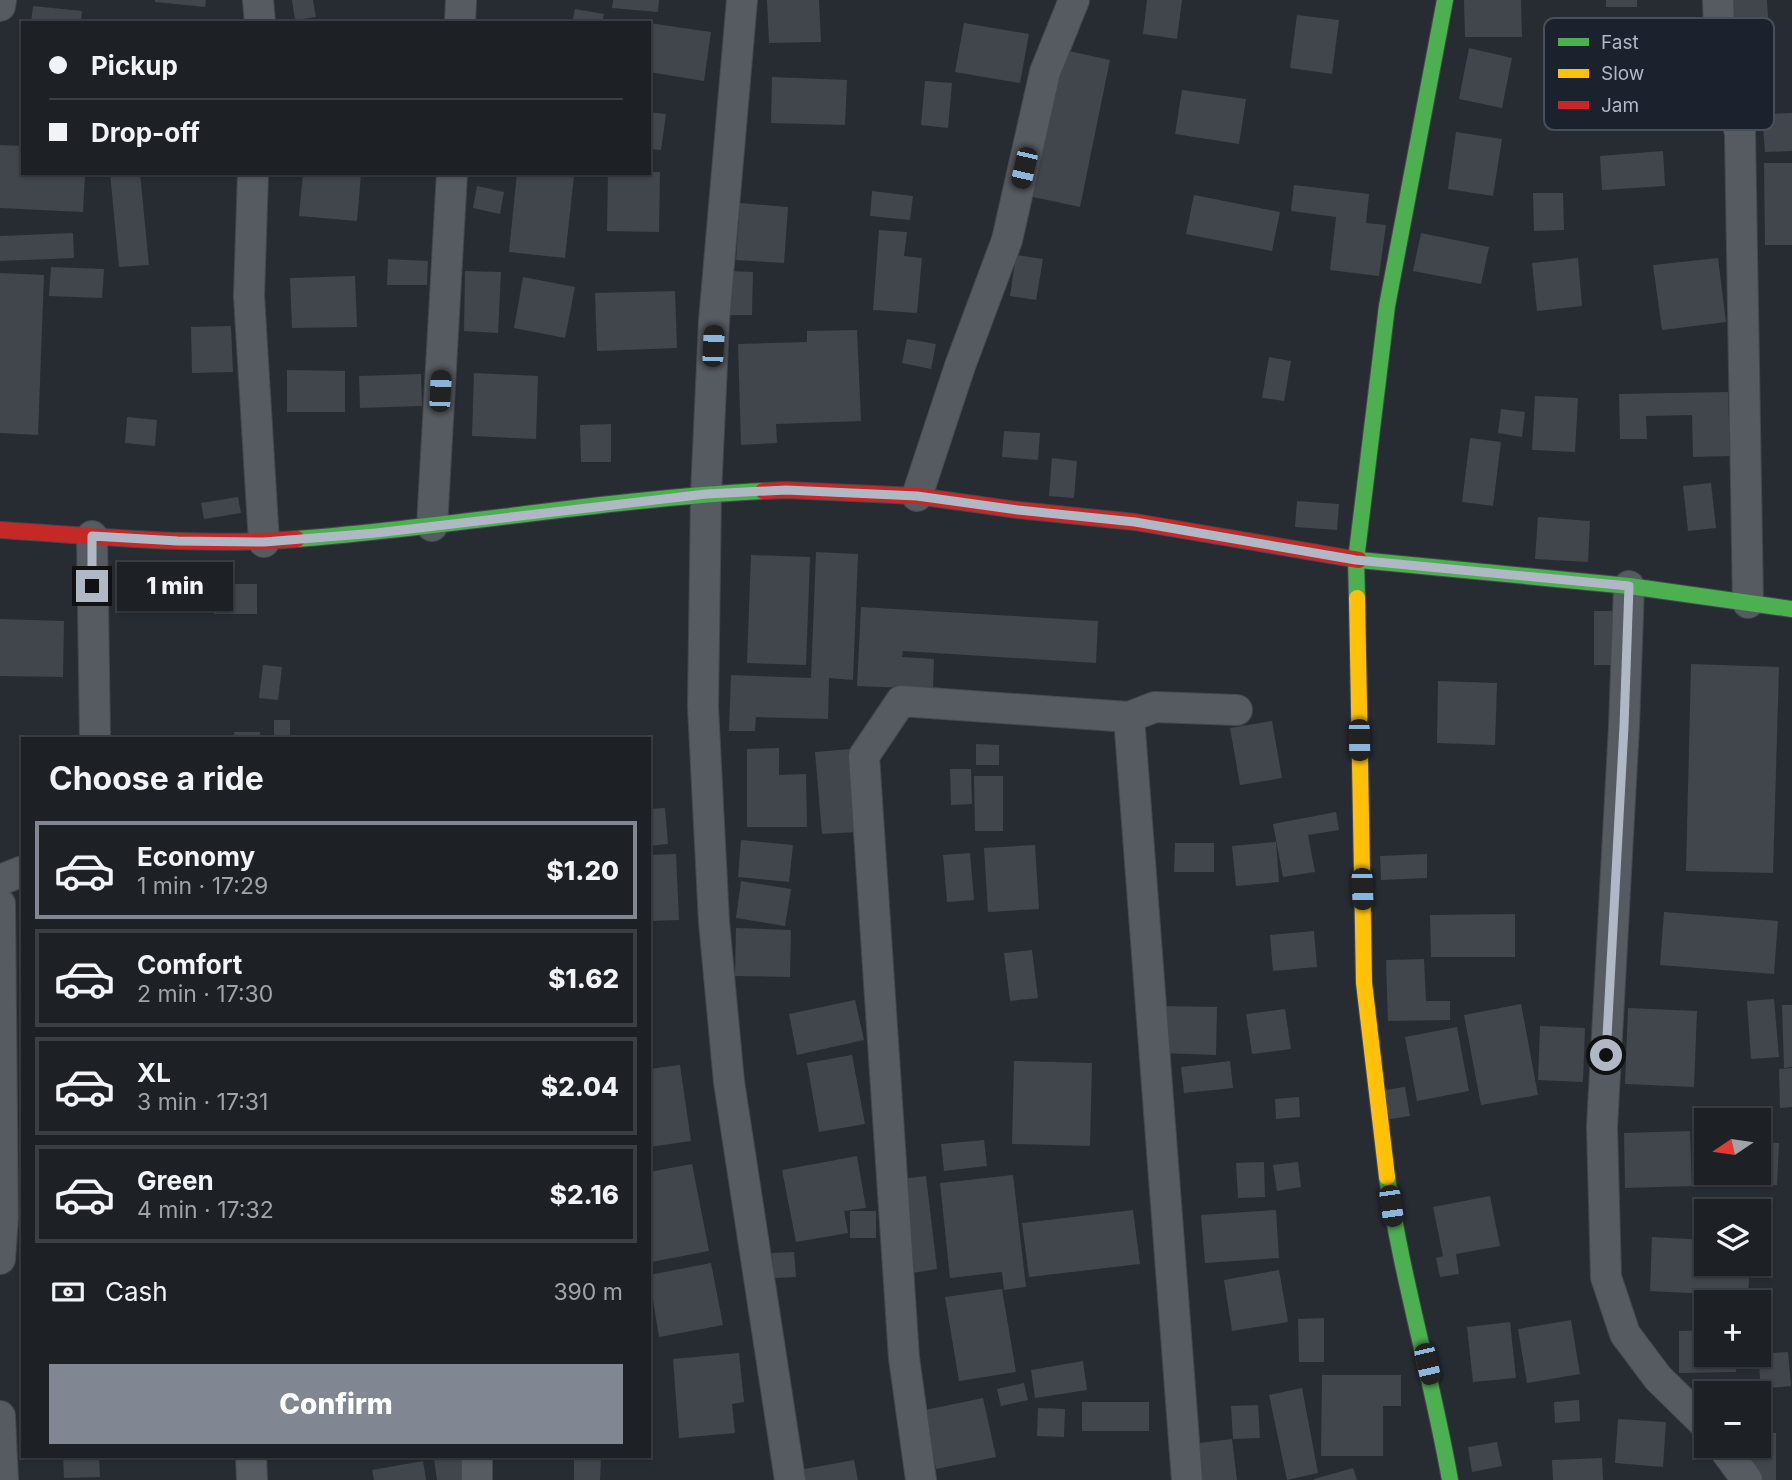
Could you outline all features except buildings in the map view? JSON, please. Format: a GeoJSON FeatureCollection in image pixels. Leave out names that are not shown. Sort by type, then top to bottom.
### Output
{"type":"FeatureCollection","features":[{"type":"Feature","properties":{"kind":"street"},"geometry":{"type":"LineString","coordinates":[[0,6],[1,0]]}},
{"type":"Feature","properties":{"kind":"street"},"geometry":{"type":"LineString","coordinates":[[258,0],[260,21]]}},
{"type":"Feature","properties":{"kind":"street"},"geometry":{"type":"LineString","coordinates":[[460,21],[461,0]]}},
{"type":"Feature","properties":{"kind":"street"},"geometry":{"type":"LineString","coordinates":[[741,0],[714,321],[706,494],[703,707],[714,922],[731,1095],[790,1480]]}},
{"type":"Feature","properties":{"kind":"street"},"geometry":{"type":"LineString","coordinates":[[917,496],[960,366],[1007,240],[1045,72],[1074,0]]}},
{"type":"Feature","properties":{"kind":"street"},"geometry":{"type":"LineString","coordinates":[[1445,0],[1387,306],[1356,560],[1364,984],[1395,1233],[1439,1417],[1450,1480]]}},
{"type":"Feature","properties":{"kind":"street"},"geometry":{"type":"LineString","coordinates":[[1718,0],[1719,18]]}},
{"type":"Feature","properties":{"kind":"street"},"geometry":{"type":"LineString","coordinates":[[1739,130],[1748,603]]}},
{"type":"Feature","properties":{"kind":"street"},"geometry":{"type":"LineString","coordinates":[[253,175],[249,296],[264,542]]}},
{"type":"Feature","properties":{"kind":"street"},"geometry":{"type":"LineString","coordinates":[[432,526],[452,175]]}},
{"type":"Feature","properties":{"kind":"street"},"geometry":{"type":"LineString","coordinates":[[0,530],[178,541],[264,542],[432,526],[706,494],[786,490],[917,496],[1135,522],[1356,560],[1629,586],[1792,609]]}},
{"type":"Feature","properties":{"kind":"street"},"geometry":{"type":"LineString","coordinates":[[92,536],[94,737]]}},
{"type":"Feature","properties":{"kind":"street"},"geometry":{"type":"LineString","coordinates":[[1629,586],[1602,1127],[1606,1277],[1625,1334],[1658,1378],[1694,1413]]}},
{"type":"Feature","properties":{"kind":"street"},"geometry":{"type":"LineString","coordinates":[[921,1480],[904,1358],[864,756],[901,701],[1129,717],[1155,708],[1237,710]]}},
{"type":"Feature","properties":{"kind":"street"},"geometry":{"type":"LineString","coordinates":[[1129,717],[1187,1480]]}},
{"type":"Feature","properties":{"kind":"street"},"geometry":{"type":"LineString","coordinates":[[0,880],[21,872]]}},
{"type":"Feature","properties":{"kind":"street"},"geometry":{"type":"LineString","coordinates":[[0,904],[3,1218],[0,1259]]}},
{"type":"Feature","properties":{"kind":"street"},"geometry":{"type":"LineString","coordinates":[[0,1416],[3,1480]]}},
{"type":"Feature","properties":{"kind":"street"},"geometry":{"type":"LineString","coordinates":[[251,1458],[252,1480]]}},
{"type":"Feature","properties":{"kind":"street"},"geometry":{"type":"LineString","coordinates":[[477,1458],[477,1480]]}},
{"type":"Feature","properties":{"kind":"street"},"geometry":{"type":"LineString","coordinates":[[1731,1458],[1747,1480]]}},
{"type":"Feature","properties":{"kind":"traffic: fast"},"geometry":{"type":"LineString","coordinates":[[1357,598],[1356,560],[1387,306],[1445,0]]}},
{"type":"Feature","properties":{"kind":"traffic: fast"},"geometry":{"type":"LineString","coordinates":[[297,539],[646,500],[763,491]]}},
{"type":"Feature","properties":{"kind":"traffic: fast"},"geometry":{"type":"LineString","coordinates":[[1359,560],[1629,586],[1792,609]]}},
{"type":"Feature","properties":{"kind":"traffic: fast"},"geometry":{"type":"LineString","coordinates":[[1387,1177],[1450,1480]]}},
{"type":"Feature","properties":{"kind":"traffic: slow"},"geometry":{"type":"LineString","coordinates":[[1357,598],[1364,983],[1387,1177]]}},
{"type":"Feature","properties":{"kind":"traffic: jam"},"geometry":{"type":"LineString","coordinates":[[763,491],[917,496],[1135,522],[1359,560]]}},
{"type":"Feature","properties":{"kind":"traffic: jam"},"geometry":{"type":"LineString","coordinates":[[0,530],[186,541],[297,539]]}},
{"type":"Feature","properties":{"kind":"route"},"geometry":{"type":"LineString","coordinates":[[92,586],[92,536],[264,542],[376,533],[706,494],[786,490],[917,496],[1135,522],[1356,560],[1629,586],[1606,1055]]}}]}
